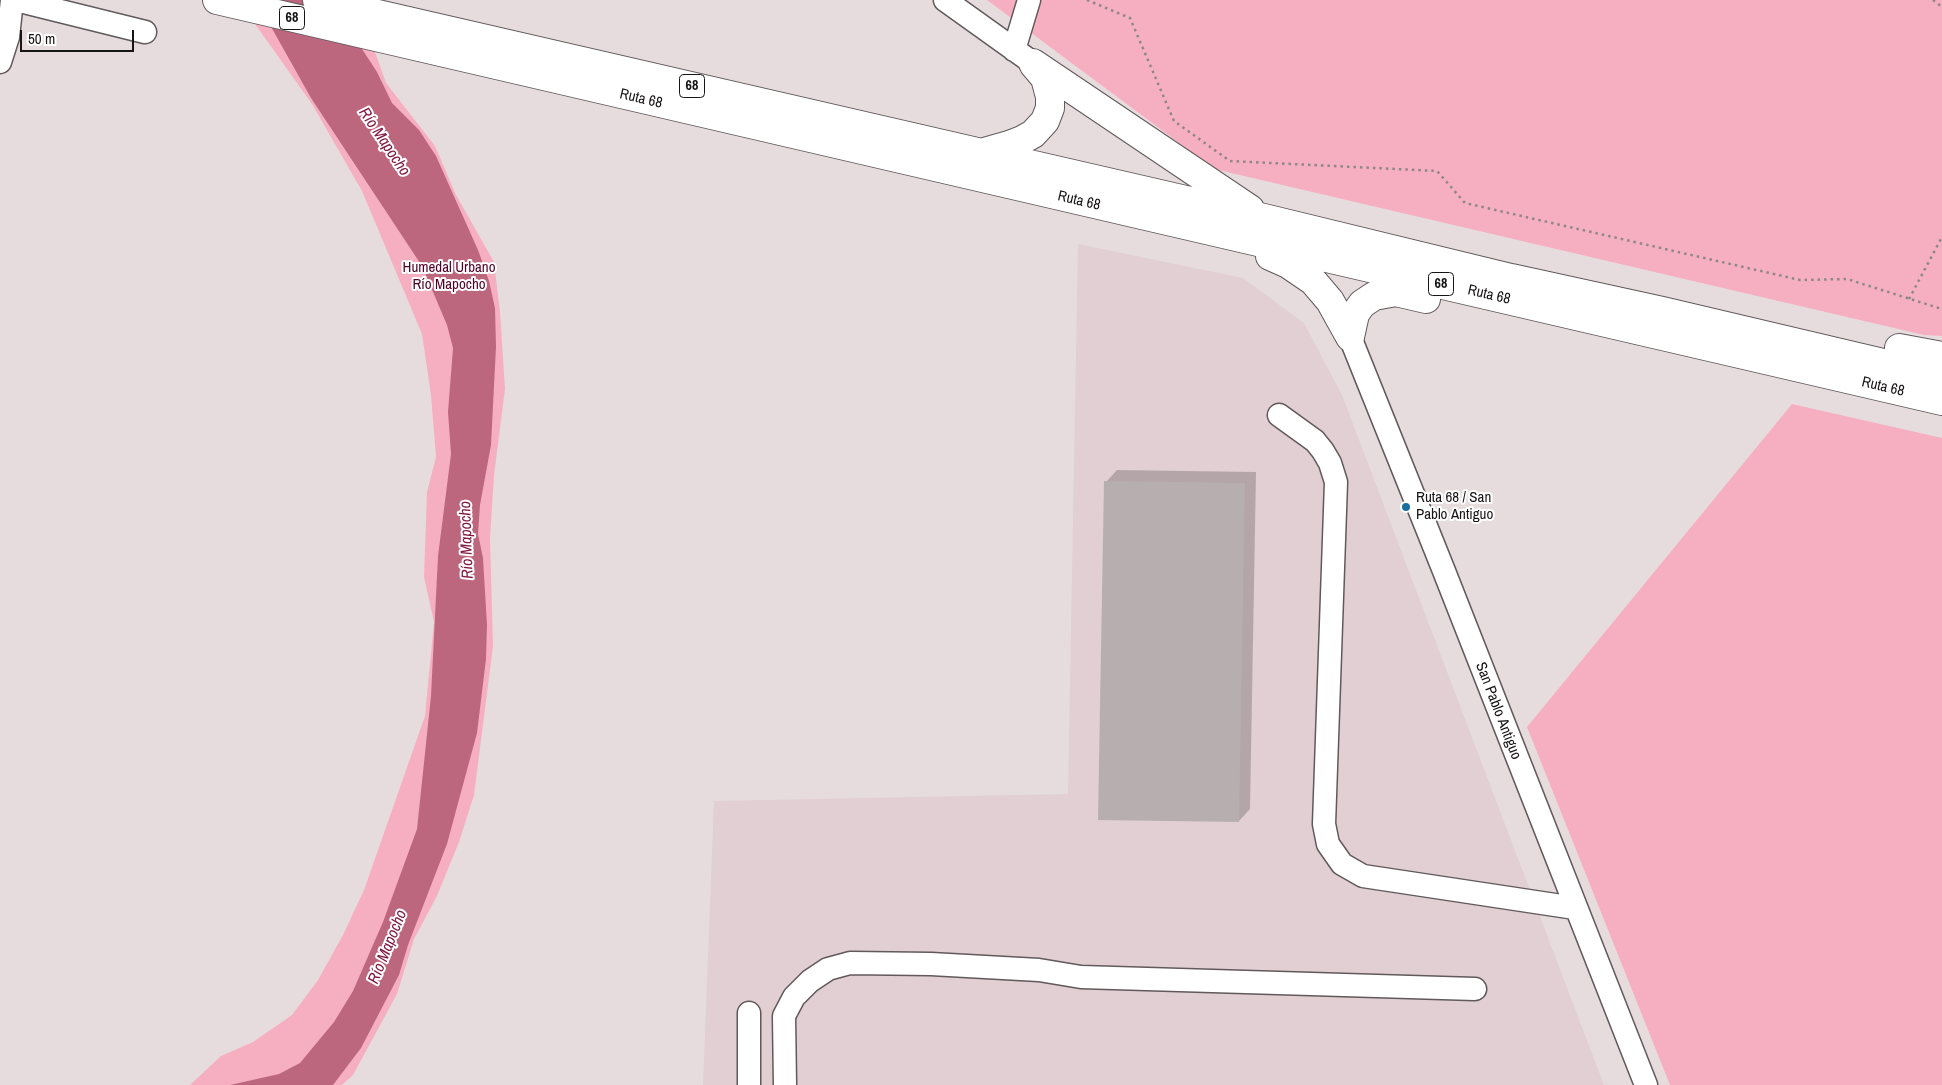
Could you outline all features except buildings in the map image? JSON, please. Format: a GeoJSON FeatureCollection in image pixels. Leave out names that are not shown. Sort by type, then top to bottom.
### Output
{"type":"FeatureCollection","features":[{"type":"Feature","properties":{"kind":"highway","name":"Ruta 68"},"geometry":{"type":"LineString","coordinates":[[218,0],[1220,234],[1942,377]]}},
{"type":"Feature","properties":{"kind":"highway","name":"Ruta 68"},"geometry":{"type":"LineString","coordinates":[[317,0],[1264,218],[1537,284],[1662,323],[1942,401]]}},
{"type":"Feature","properties":{"kind":"highway"},"geometry":{"type":"LineString","coordinates":[[979,153],[1022,140],[1032,134],[1045,121],[1050,102],[1048,87],[1044,78],[1023,56]]}},
{"type":"Feature","properties":{"kind":"highway"},"geometry":{"type":"LineString","coordinates":[[1023,56],[1264,218]]}},
{"type":"Feature","properties":{"kind":"highway"},"geometry":{"type":"LineString","coordinates":[[1220,234],[1288,264],[1313,280],[1330,302],[1350,337]]}},
{"type":"Feature","properties":{"kind":"highway"},"geometry":{"type":"LineString","coordinates":[[1350,337],[1352,322],[1362,304],[1374,296],[1389,292],[1410,295],[1573,332],[1606,336],[1712,309],[1745,313],[1942,356]]}},
{"type":"Feature","properties":{"kind":"street"},"geometry":{"type":"LineString","coordinates":[[0,62],[8,37],[12,0]]}},
{"type":"Feature","properties":{"kind":"street"},"geometry":{"type":"LineString","coordinates":[[16,0],[79,14],[145,32]]}},
{"type":"Feature","properties":{"kind":"street"},"geometry":{"type":"LineString","coordinates":[[945,0],[1023,56],[1029,0]]}},
{"type":"Feature","properties":{"kind":"street","name":"San Pablo Antiguo"},"geometry":{"type":"LineString","coordinates":[[1350,337],[1646,1085]]}},
{"type":"Feature","properties":{"kind":"street"},"geometry":{"type":"LineString","coordinates":[[1279,416],[1315,441],[1326,457],[1336,482],[1324,824],[1328,844],[1342,864],[1363,876],[1575,908]]}},
{"type":"Feature","properties":{"kind":"street"},"geometry":{"type":"LineString","coordinates":[[785,1085],[784,1016],[794,997],[810,981],[828,969],[850,963],[931,964],[1039,970],[1081,977],[1475,989]]}},
{"type":"Feature","properties":{"kind":"street"},"geometry":{"type":"LineString","coordinates":[[749,1013],[749,1085]]}},
{"type":"Feature","properties":{"kind":"path"},"geometry":{"type":"LineString","coordinates":[[1087,0],[1130,18],[1174,121],[1230,161],[1437,171],[1465,203],[1800,280],[1847,279],[1942,310]]}},
{"type":"Feature","properties":{"kind":"path"},"geometry":{"type":"LineString","coordinates":[[1933,0],[1942,7]]}},
{"type":"Feature","properties":{"kind":"path"},"geometry":{"type":"LineString","coordinates":[[1909,299],[1942,237]]}},
{"type":"Feature","properties":{"kind":"shaded area"},"geometry":{"type":"Polygon","coordinates":[[[1078,244],[1243,278],[1304,323],[1342,395],[1604,1085],[703,1085],[714,801],[1068,794],[1078,244]]]}},
{"type":"Feature","properties":{"kind":"green space","name":"Humedal Urbano Río Mapocho"},"geometry":{"type":"Polygon","coordinates":[[[238,0],[340,0],[375,52],[386,83],[435,146],[456,195],[494,262],[500,312],[505,389],[494,475],[490,538],[493,646],[474,795],[459,842],[437,896],[414,939],[397,994],[353,1075],[342,1085],[190,1085],[221,1056],[253,1042],[292,1015],[318,980],[343,935],[364,890],[425,716],[434,622],[424,577],[427,492],[436,457],[431,395],[422,334],[362,191],[312,104],[238,0]]]}},
{"type":"Feature","properties":{"kind":"green space"},"geometry":{"type":"Polygon","coordinates":[[[987,0],[1942,0],[1942,336],[1924,335],[1214,169],[987,0]]]}},
{"type":"Feature","properties":{"kind":"green space"},"geometry":{"type":"Polygon","coordinates":[[[1792,404],[1942,438],[1942,1085],[1670,1085],[1527,727],[1792,404]]]}},
{"type":"Feature","properties":{"kind":"water","name":"Humedal Urbano Río Mapocho"},"geometry":{"type":"Polygon","coordinates":[[[256,0],[330,0],[377,72],[392,103],[419,130],[436,156],[478,250],[489,281],[495,308],[496,347],[491,445],[480,505],[478,534],[483,558],[487,625],[486,659],[477,733],[447,844],[408,945],[399,975],[361,1048],[333,1085],[230,1085],[279,1074],[300,1063],[334,1022],[353,991],[383,922],[417,829],[431,696],[438,556],[451,454],[448,412],[453,348],[447,325],[422,266],[311,98],[256,0]]]}},
{"type":"Feature","properties":{"kind":"place","name":"Ruta 68 / San Pablo Antiguo"},"geometry":{"type":"Point","coordinates":[1406,507]}},
{"type":"Feature","properties":{"kind":"water label","name":"Río Mapocho"},"geometry":{"type":"Point","coordinates":[384,142]}},
{"type":"Feature","properties":{"kind":"water label","name":"Río Mapocho"},"geometry":{"type":"Point","coordinates":[467,540]}},
{"type":"Feature","properties":{"kind":"water label","name":"Río Mapocho"},"geometry":{"type":"Point","coordinates":[388,947]}}]}
